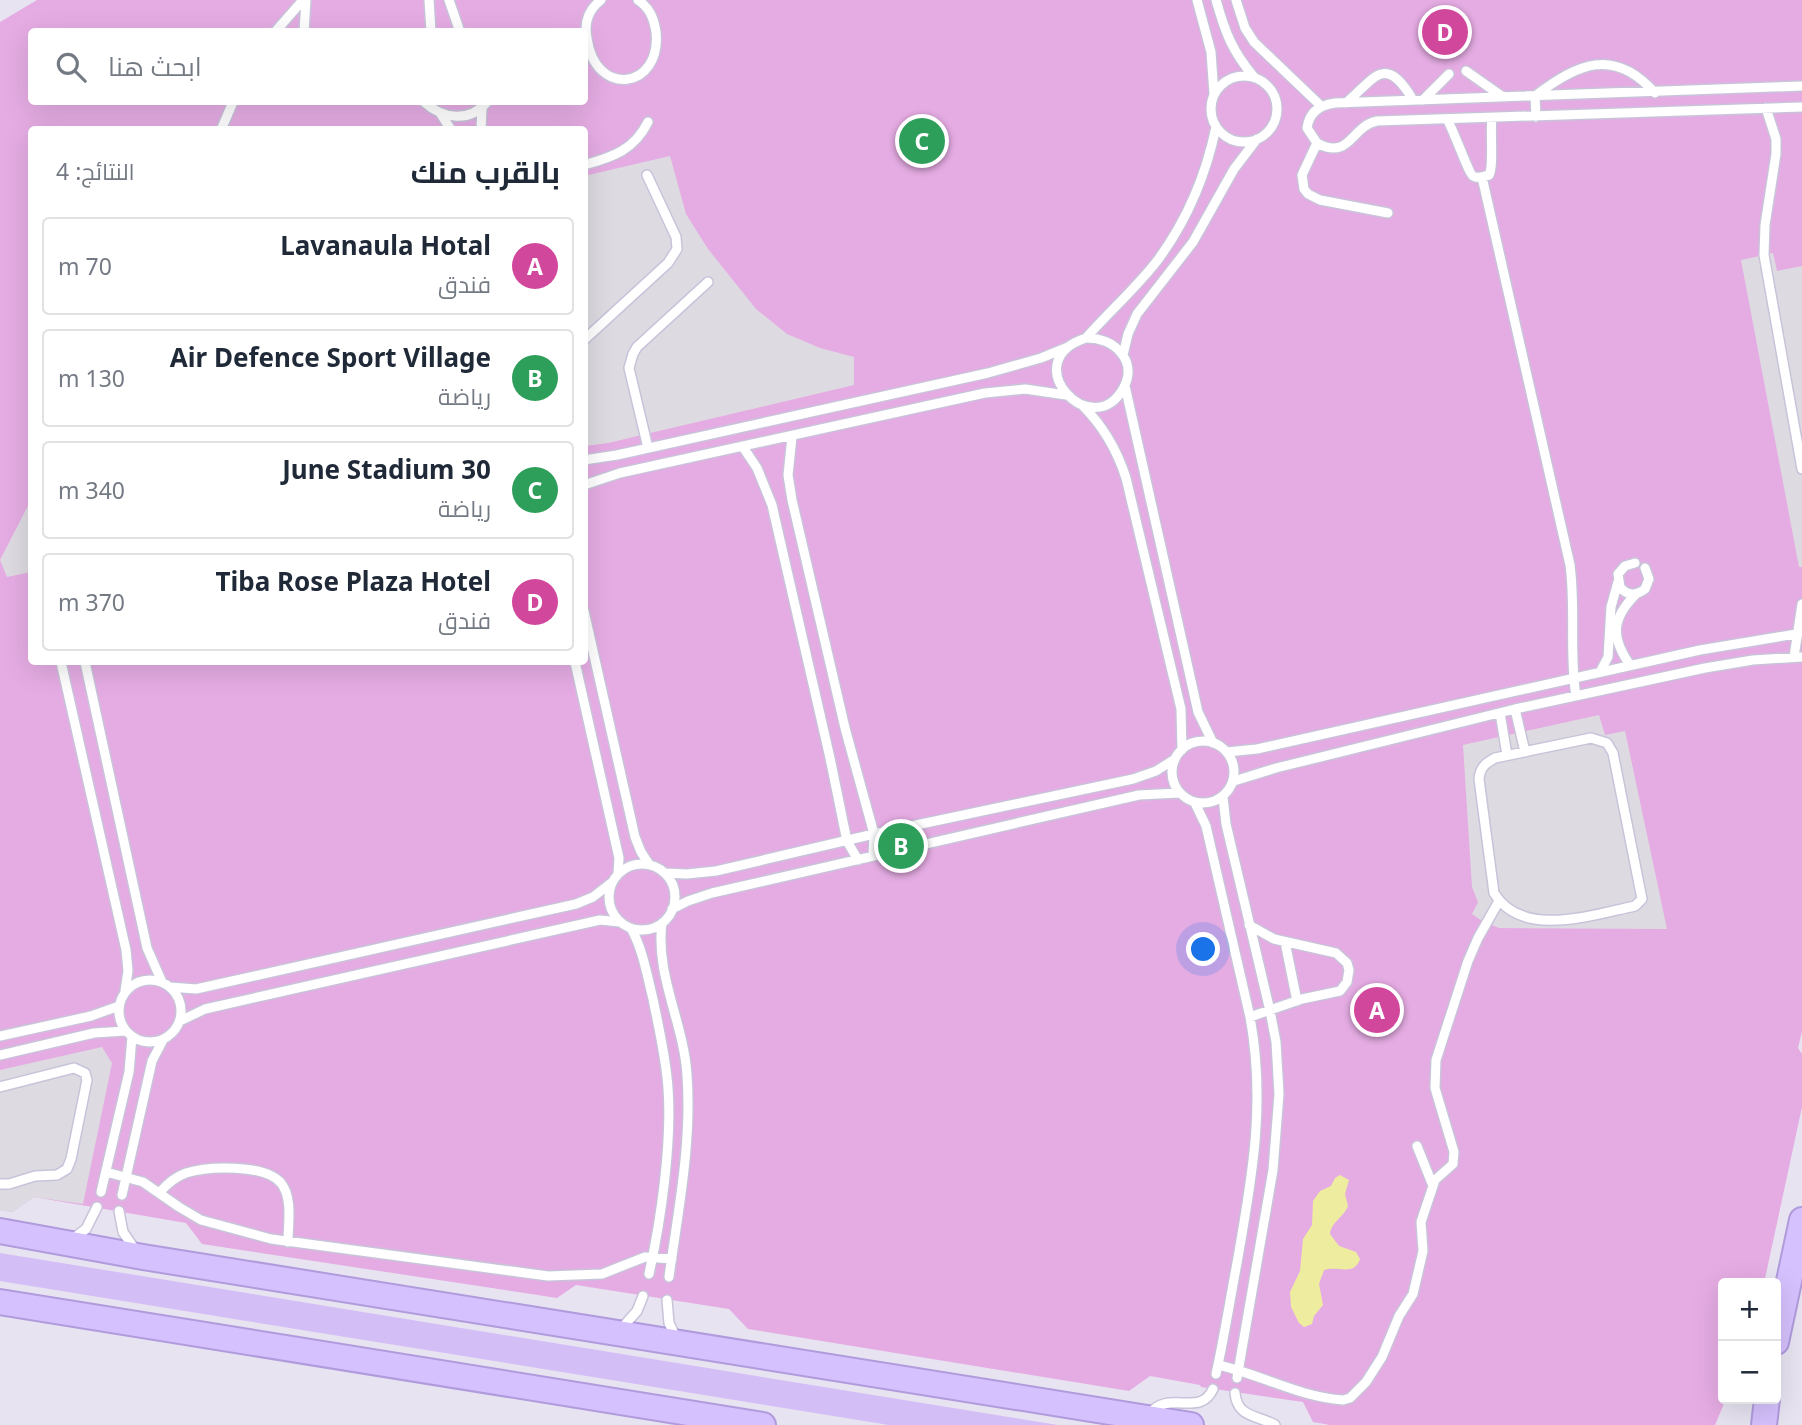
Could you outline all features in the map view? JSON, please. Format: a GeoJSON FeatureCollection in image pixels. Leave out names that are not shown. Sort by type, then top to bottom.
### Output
{"type":"FeatureCollection","features":[{"type":"Feature","properties":{"kind":"street"},"geometry":{"type":"LineString","coordinates":[[1776,1341],[1802,1220]]}},
{"type":"Feature","properties":{"kind":"street"},"geometry":{"type":"LineString","coordinates":[[0,1231],[66,1244],[1191,1425]]}},
{"type":"Feature","properties":{"kind":"street"},"geometry":{"type":"LineString","coordinates":[[0,1302],[763,1425]]}},
{"type":"Feature","properties":{"kind":"street"},"geometry":{"type":"LineString","coordinates":[[1764,1425],[1766,1404]]}},
{"type":"Feature","properties":{"kind":"lane"},"geometry":{"type":"LineString","coordinates":[[279,28],[304,0]]}},
{"type":"Feature","properties":{"kind":"lane"},"geometry":{"type":"LineString","coordinates":[[304,0],[304,28]]}},
{"type":"Feature","properties":{"kind":"lane"},"geometry":{"type":"LineString","coordinates":[[429,0],[431,28]]}},
{"type":"Feature","properties":{"kind":"lane"},"geometry":{"type":"LineString","coordinates":[[449,0],[459,28]]}},
{"type":"Feature","properties":{"kind":"lane"},"geometry":{"type":"LineString","coordinates":[[586,28],[588,15],[601,0]]}},
{"type":"Feature","properties":{"kind":"lane"},"geometry":{"type":"LineString","coordinates":[[588,58],[601,71],[615,79],[632,78],[648,67],[655,52],[656,30],[652,15],[639,0]]}},
{"type":"Feature","properties":{"kind":"lane"},"geometry":{"type":"LineString","coordinates":[[1197,0],[1211,52],[1211,106],[1216,127],[1222,134],[1239,142],[1257,139]]}},
{"type":"Feature","properties":{"kind":"lane"},"geometry":{"type":"LineString","coordinates":[[1083,406],[1108,404],[1125,386],[1128,375],[1123,355],[1137,314],[1193,242],[1234,169],[1257,139],[1272,127],[1278,107],[1271,88],[1254,76],[1234,51],[1226,36],[1216,0]]}},
{"type":"Feature","properties":{"kind":"lane"},"geometry":{"type":"LineString","coordinates":[[1236,0],[1245,28],[1254,42],[1321,106]]}},
{"type":"Feature","properties":{"kind":"lane"},"geometry":{"type":"LineString","coordinates":[[1535,96],[1570,71],[1597,65],[1614,66],[1632,72],[1655,93]]}},
{"type":"Feature","properties":{"kind":"lane"},"geometry":{"type":"LineString","coordinates":[[1465,71],[1503,97]]}},
{"type":"Feature","properties":{"kind":"lane"},"geometry":{"type":"LineString","coordinates":[[1346,103],[1373,77],[1382,74],[1398,79],[1413,100]]}},
{"type":"Feature","properties":{"kind":"lane"},"geometry":{"type":"LineString","coordinates":[[1423,100],[1449,74]]}},
{"type":"Feature","properties":{"kind":"lane"},"geometry":{"type":"LineString","coordinates":[[1213,95],[1219,87],[1235,76],[1254,76]]}},
{"type":"Feature","properties":{"kind":"lane"},"geometry":{"type":"LineString","coordinates":[[1802,86],[1346,103],[1321,106],[1311,116],[1307,128],[1308,134],[1317,143],[1329,148],[1341,147],[1351,141],[1366,125],[1377,121],[1802,107]]}},
{"type":"Feature","properties":{"kind":"lane"},"geometry":{"type":"LineString","coordinates":[[1535,96],[1536,117]]}},
{"type":"Feature","properties":{"kind":"lane"},"geometry":{"type":"LineString","coordinates":[[223,126],[232,105]]}},
{"type":"Feature","properties":{"kind":"lane"},"geometry":{"type":"LineString","coordinates":[[428,105],[441,114],[449,126]]}},
{"type":"Feature","properties":{"kind":"lane"},"geometry":{"type":"LineString","coordinates":[[441,114],[462,116],[485,105]]}},
{"type":"Feature","properties":{"kind":"lane"},"geometry":{"type":"LineString","coordinates":[[482,126],[485,105]]}},
{"type":"Feature","properties":{"kind":"lane"},"geometry":{"type":"LineString","coordinates":[[1766,108],[1776,139],[1776,154],[1765,225],[1765,256],[1802,469]]}},
{"type":"Feature","properties":{"kind":"lane"},"geometry":{"type":"LineString","coordinates":[[1447,119],[1460,143],[1467,170],[1475,177],[1482,177],[1492,171],[1492,118]]}},
{"type":"Feature","properties":{"kind":"lane"},"geometry":{"type":"LineString","coordinates":[[588,164],[621,153],[637,139],[648,122]]}},
{"type":"Feature","properties":{"kind":"lane"},"geometry":{"type":"LineString","coordinates":[[588,460],[988,373],[1041,358],[1086,338],[1156,262],[1171,241],[1203,175],[1216,127]]}},
{"type":"Feature","properties":{"kind":"lane"},"geometry":{"type":"LineString","coordinates":[[1317,143],[1303,175],[1304,189],[1308,194],[1320,200],[1388,213]]}},
{"type":"Feature","properties":{"kind":"lane"},"geometry":{"type":"LineString","coordinates":[[588,336],[675,254],[676,237],[647,175]]}},
{"type":"Feature","properties":{"kind":"lane"},"geometry":{"type":"LineString","coordinates":[[1482,177],[1570,565],[1573,587],[1573,678],[1576,696]]}},
{"type":"Feature","properties":{"kind":"lane"},"geometry":{"type":"LineString","coordinates":[[648,448],[629,368],[633,354],[637,347],[708,282]]}},
{"type":"Feature","properties":{"kind":"lane"},"geometry":{"type":"LineString","coordinates":[[1086,338],[1107,340],[1123,355]]}},
{"type":"Feature","properties":{"kind":"lane"},"geometry":{"type":"LineString","coordinates":[[1068,347],[1058,366],[1060,387],[1100,425],[1114,446],[1126,478],[1181,709],[1182,750]]}},
{"type":"Feature","properties":{"kind":"lane"},"geometry":{"type":"LineString","coordinates":[[1125,386],[1198,712],[1213,743]]}},
{"type":"Feature","properties":{"kind":"lane"},"geometry":{"type":"LineString","coordinates":[[588,483],[609,475],[998,391],[1039,390],[1066,395]]}},
{"type":"Feature","properties":{"kind":"lane"},"geometry":{"type":"LineString","coordinates":[[792,437],[788,475],[792,500],[851,754],[874,834],[873,856]]}},
{"type":"Feature","properties":{"kind":"lane"},"geometry":{"type":"LineString","coordinates":[[743,447],[757,468],[772,505],[847,841],[850,851],[858,860]]}},
{"type":"Feature","properties":{"kind":"lane"},"geometry":{"type":"LineString","coordinates":[[1601,672],[1608,657],[1611,607],[1621,569],[1635,563]]}},
{"type":"Feature","properties":{"kind":"lane"},"geometry":{"type":"LineString","coordinates":[[1630,665],[1618,643],[1616,623],[1636,594],[1646,589],[1648,574],[1645,568]]}},
{"type":"Feature","properties":{"kind":"lane"},"geometry":{"type":"LineString","coordinates":[[1618,582],[1623,591],[1636,594]]}},
{"type":"Feature","properties":{"kind":"lane"},"geometry":{"type":"LineString","coordinates":[[1234,781],[1276,768],[1515,709],[1729,663],[1798,657],[1802,604]]}},
{"type":"Feature","properties":{"kind":"lane"},"geometry":{"type":"LineString","coordinates":[[588,629],[635,838],[649,864]]}},
{"type":"Feature","properties":{"kind":"lane"},"geometry":{"type":"LineString","coordinates":[[1227,752],[1257,749],[1749,640],[1799,633]]}},
{"type":"Feature","properties":{"kind":"lane"},"geometry":{"type":"LineString","coordinates":[[62,665],[124,939],[128,971],[119,1015],[129,1034],[129,1072],[101,1192]]}},
{"type":"Feature","properties":{"kind":"lane"},"geometry":{"type":"LineString","coordinates":[[86,665],[147,948],[166,984],[179,999],[180,1021]]}},
{"type":"Feature","properties":{"kind":"lane"},"geometry":{"type":"LineString","coordinates":[[576,665],[616,845],[618,873]]}},
{"type":"Feature","properties":{"kind":"lane"},"geometry":{"type":"LineString","coordinates":[[1515,709],[1525,752]]}},
{"type":"Feature","properties":{"kind":"lane"},"geometry":{"type":"LineString","coordinates":[[1500,713],[1507,755]]}},
{"type":"Feature","properties":{"kind":"lane"},"geometry":{"type":"LineString","coordinates":[[1591,738],[1607,743],[1613,753],[1643,895],[1635,906],[1558,920],[1512,912],[1499,901],[1493,886],[1479,779],[1481,769],[1487,762],[1525,752],[1591,738]]}},
{"type":"Feature","properties":{"kind":"lane"},"geometry":{"type":"LineString","coordinates":[[125,991],[138,982],[154,980],[196,989],[576,904],[593,897],[611,883],[618,873],[638,864],[649,864],[666,873],[716,871],[1133,779],[1156,771],[1196,742],[1213,743],[1227,752],[1234,766],[1234,781],[1223,797],[1214,802],[1195,803]]}},
{"type":"Feature","properties":{"kind":"lane"},"geometry":{"type":"LineString","coordinates":[[1175,759],[1172,773],[1179,793]]}},
{"type":"Feature","properties":{"kind":"lane"},"geometry":{"type":"LineString","coordinates":[[122,1195],[152,1061],[163,1040],[180,1021],[205,1009],[600,920],[620,922],[631,928],[653,928],[662,923],[672,909],[712,893],[1139,795],[1179,793],[1195,803],[1206,826],[1250,1017],[1257,1070],[1256,1145],[1217,1369],[1281,1387],[1339,1400],[1346,1399],[1354,1395],[1366,1382],[1382,1357],[1399,1316],[1413,1294],[1423,1251],[1421,1222],[1433,1186],[1439,1176],[1450,1169],[1455,1156],[1435,1088],[1436,1060],[1473,950],[1499,901]]}},
{"type":"Feature","properties":{"kind":"lane"},"geometry":{"type":"LineString","coordinates":[[1223,797],[1226,824],[1270,1010],[1279,1071],[1276,1147],[1238,1373]]}},
{"type":"Feature","properties":{"kind":"lane"},"geometry":{"type":"LineString","coordinates":[[666,873],[674,891],[672,909]]}},
{"type":"Feature","properties":{"kind":"lane"},"geometry":{"type":"LineString","coordinates":[[611,883],[609,904],[620,922]]}},
{"type":"Feature","properties":{"kind":"lane"},"geometry":{"type":"LineString","coordinates":[[662,923],[662,953],[687,1076],[686,1149],[669,1277]]}},
{"type":"Feature","properties":{"kind":"lane"},"geometry":{"type":"LineString","coordinates":[[1249,925],[1267,937],[1327,949],[1343,957],[1348,963],[1348,982],[1340,991],[1297,1001],[1250,1017]]}},
{"type":"Feature","properties":{"kind":"lane"},"geometry":{"type":"LineString","coordinates":[[631,928],[643,954],[660,1033],[668,1091],[668,1132],[649,1274]]}},
{"type":"Feature","properties":{"kind":"lane"},"geometry":{"type":"LineString","coordinates":[[1285,942],[1297,1001]]}},
{"type":"Feature","properties":{"kind":"lane"},"geometry":{"type":"LineString","coordinates":[[0,1036],[80,1018],[119,1006]]}},
{"type":"Feature","properties":{"kind":"lane"},"geometry":{"type":"LineString","coordinates":[[0,1055],[94,1033],[129,1034],[147,1042],[163,1040]]}},
{"type":"Feature","properties":{"kind":"lane"},"geometry":{"type":"LineString","coordinates":[[0,1087],[74,1068],[82,1070],[87,1080],[67,1169],[57,1175],[35,1176],[0,1184]]}},
{"type":"Feature","properties":{"kind":"lane"},"geometry":{"type":"LineString","coordinates":[[1417,1146],[1433,1186]]}},
{"type":"Feature","properties":{"kind":"lane"},"geometry":{"type":"LineString","coordinates":[[160,1192],[179,1177],[195,1171],[237,1169],[256,1170],[267,1174],[281,1183],[288,1198],[288,1242]]}},
{"type":"Feature","properties":{"kind":"lane"},"geometry":{"type":"LineString","coordinates":[[106,1172],[143,1182],[201,1220],[243,1233],[288,1242],[548,1276],[602,1274],[638,1259],[672,1259]]}},
{"type":"Feature","properties":{"kind":"lane"},"geometry":{"type":"LineString","coordinates":[[66,1244],[86,1229],[97,1207]]}},
{"type":"Feature","properties":{"kind":"lane"},"geometry":{"type":"LineString","coordinates":[[119,1210],[120,1222],[128,1241],[143,1256]]}},
{"type":"Feature","properties":{"kind":"lane"},"geometry":{"type":"LineString","coordinates":[[614,1333],[633,1318],[643,1296]]}},
{"type":"Feature","properties":{"kind":"lane"},"geometry":{"type":"LineString","coordinates":[[667,1300],[669,1323],[679,1343]]}},
{"type":"Feature","properties":{"kind":"lane"},"geometry":{"type":"LineString","coordinates":[[1146,1418],[1157,1405],[1163,1403],[1200,1403],[1213,1389]]}},
{"type":"Feature","properties":{"kind":"lane"},"geometry":{"type":"LineString","coordinates":[[1235,1392],[1237,1405],[1241,1410],[1275,1425]]}},
{"type":"Feature","properties":{"kind":"shaded area"},"geometry":{"type":"Polygon","coordinates":[[[37,0],[1802,0],[1802,1031],[1798,1048],[1802,1054],[1802,1107],[1765,1278],[1718,1278],[1718,1404],[1724,1404],[1715,1425],[1330,1425],[1313,1422],[1303,1402],[1201,1387],[1150,1376],[1129,1391],[748,1329],[729,1309],[576,1285],[557,1298],[202,1244],[186,1223],[34,1197],[12,1212],[0,1210],[0,22],[37,0]]]}},
{"type":"Feature","properties":{"kind":"shaded area"},"geometry":{"type":"Polygon","coordinates":[[[670,156],[686,214],[708,249],[756,309],[787,334],[820,348],[854,357],[854,385],[588,446],[588,175],[670,156]]]}},
{"type":"Feature","properties":{"kind":"shaded area"},"geometry":{"type":"Polygon","coordinates":[[[1773,253],[1777,271],[1802,266],[1802,567],[1799,567],[1741,260],[1773,253]]]}},
{"type":"Feature","properties":{"kind":"shaded area"},"geometry":{"type":"Polygon","coordinates":[[[28,506],[28,573],[7,577],[0,560],[28,506]]]}},
{"type":"Feature","properties":{"kind":"shaded area"},"geometry":{"type":"Polygon","coordinates":[[[1599,715],[1605,735],[1625,731],[1667,929],[1499,928],[1482,921],[1472,914],[1478,902],[1472,887],[1463,745],[1599,715]]]}},
{"type":"Feature","properties":{"kind":"shaded area"},"geometry":{"type":"Polygon","coordinates":[[[102,1047],[112,1063],[83,1204],[34,1197],[12,1212],[0,1210],[0,1070],[102,1047]]]}},
{"type":"Feature","properties":{"kind":"shaded area"},"geometry":{"type":"Polygon","coordinates":[[[1340,1175],[1349,1180],[1345,1194],[1348,1206],[1330,1234],[1339,1246],[1356,1252],[1360,1259],[1354,1268],[1324,1270],[1319,1284],[1323,1305],[1314,1316],[1312,1324],[1304,1327],[1291,1307],[1290,1292],[1300,1271],[1303,1239],[1312,1225],[1313,1201],[1320,1191],[1331,1186],[1340,1175]]]}},
{"type":"Feature","properties":{"kind":"sand"},"geometry":{"type":"Polygon","coordinates":[[[0,1253],[1058,1425],[889,1425],[0,1281],[0,1253]]]}},
{"type":"Feature","properties":{"kind":"place","name":"Tiba Rose Plaza Hotel"},"geometry":{"type":"Point","coordinates":[1445,32]}},
{"type":"Feature","properties":{"kind":"place","name":"30 June Stadium"},"geometry":{"type":"Point","coordinates":[922,141]}},
{"type":"Feature","properties":{"kind":"place","name":"Air Defence Sport Village"},"geometry":{"type":"Point","coordinates":[901,846]}},
{"type":"Feature","properties":{"kind":"place","name":"Lavanaula Hotal"},"geometry":{"type":"Point","coordinates":[1377,1010]}}]}
